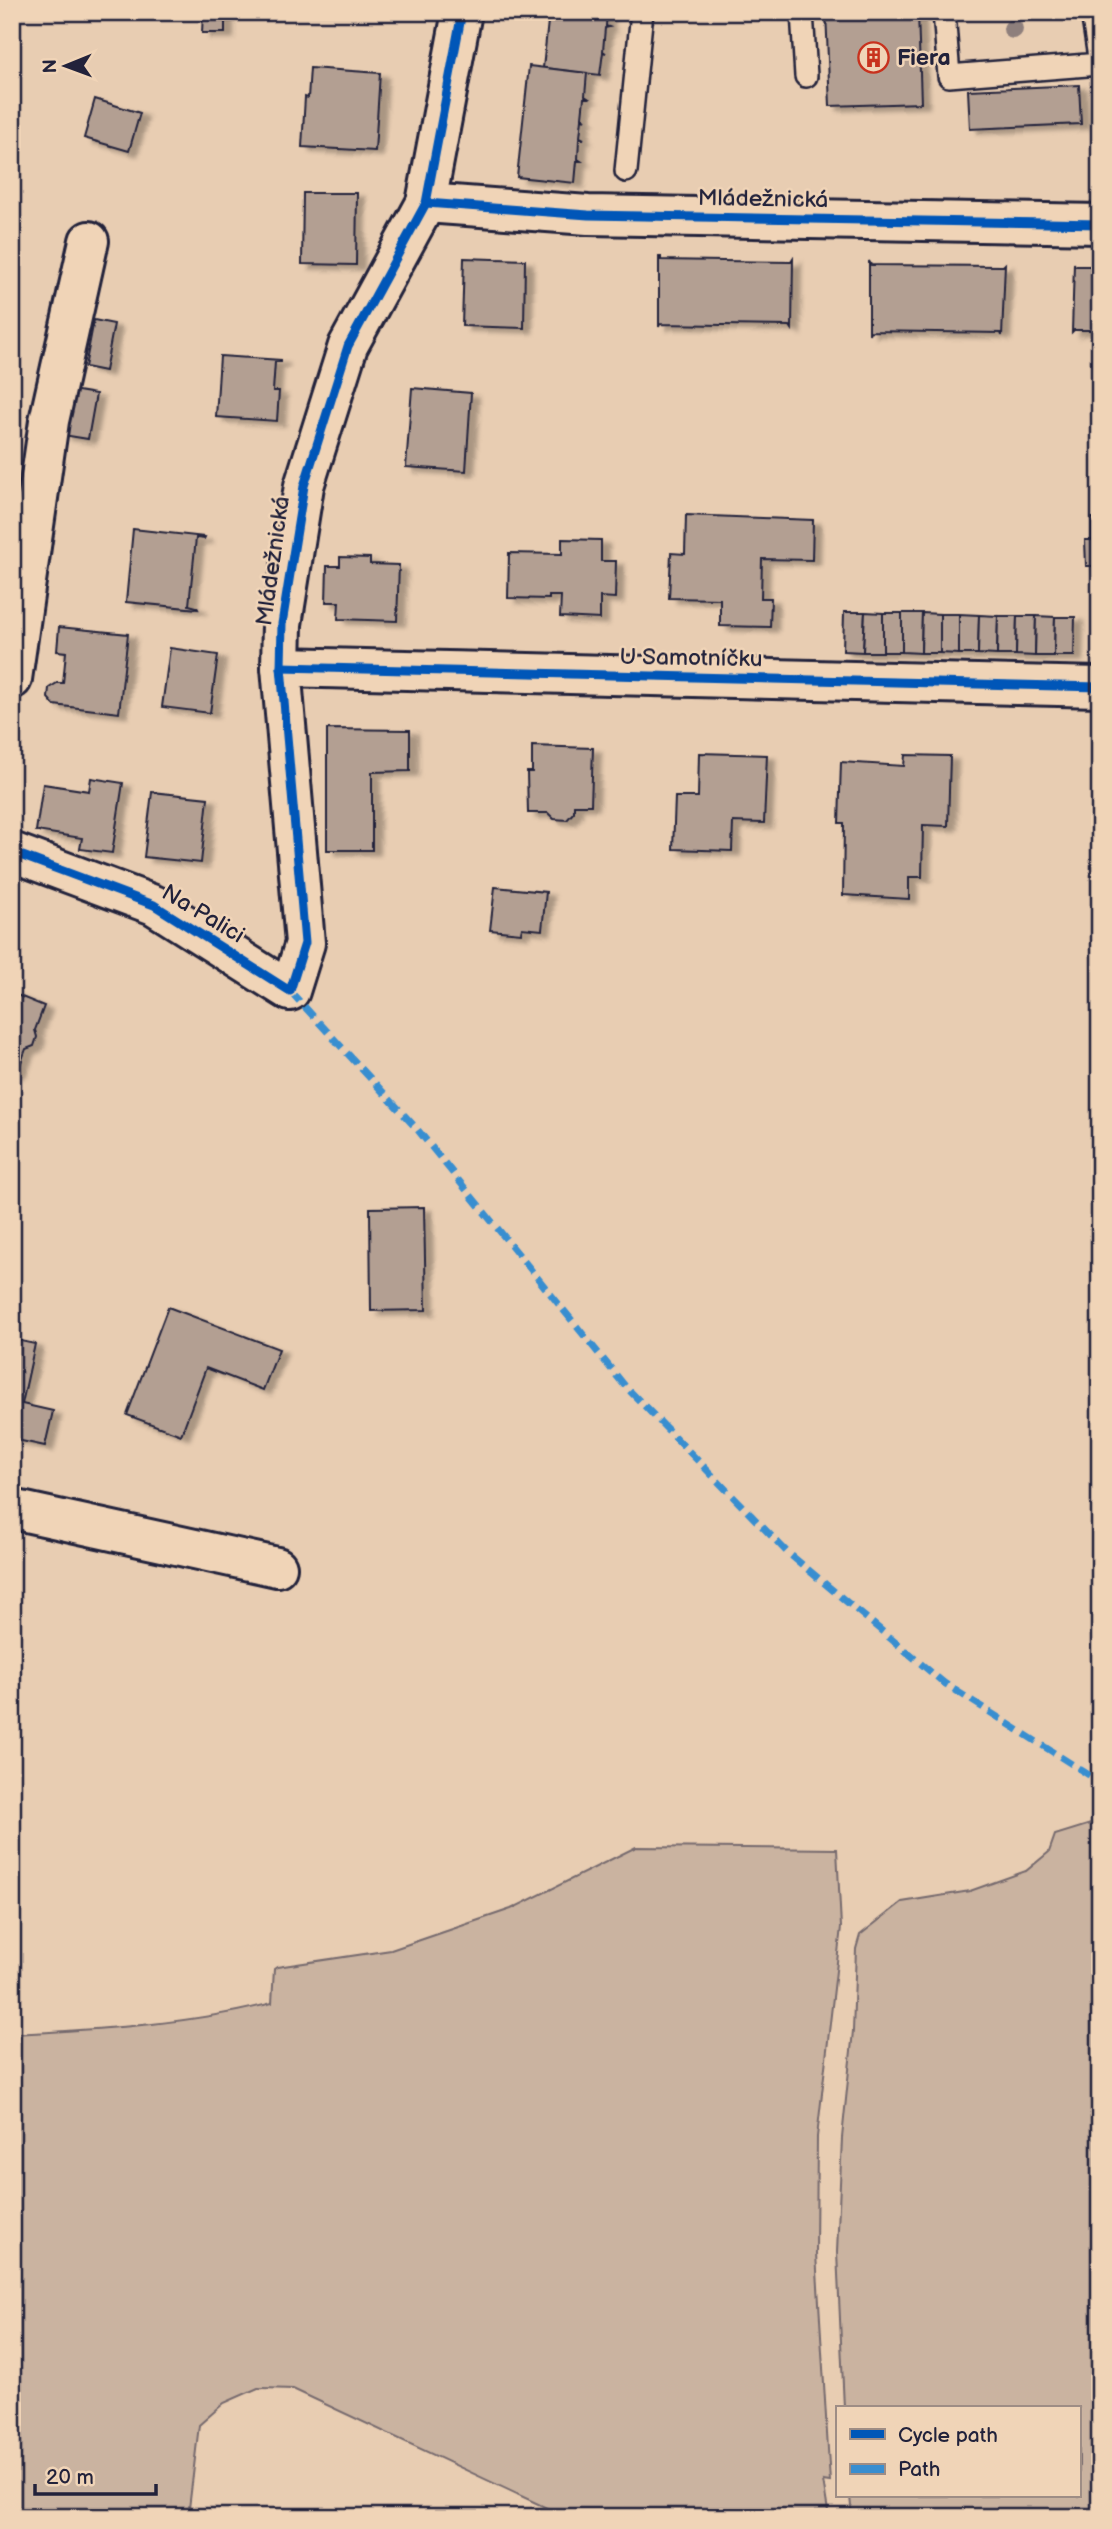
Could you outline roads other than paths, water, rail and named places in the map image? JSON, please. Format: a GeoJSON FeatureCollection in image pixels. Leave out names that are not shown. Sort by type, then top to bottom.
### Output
{"type":"FeatureCollection","features":[{"type":"Feature","properties":{"kind":"street","name":"Mládežnická"},"geometry":{"type":"LineString","coordinates":[[290,991],[305,943],[281,667],[282,624],[304,486],[348,346],[426,203],[462,12]]}},
{"type":"Feature","properties":{"kind":"street","name":"Mládežnická"},"geometry":{"type":"LineString","coordinates":[[426,203],[588,215],[1100,223]]}},
{"type":"Feature","properties":{"kind":"street"},"geometry":{"type":"LineString","coordinates":[[12,680],[49,421],[89,241]]}},
{"type":"Feature","properties":{"kind":"street","name":"U Samotníčku"},"geometry":{"type":"LineString","coordinates":[[281,667],[1100,687]]}},
{"type":"Feature","properties":{"kind":"street","name":"Na Palici"},"geometry":{"type":"LineString","coordinates":[[12,852],[154,905],[290,991]]}},
{"type":"Feature","properties":{"kind":"street"},"geometry":{"type":"LineString","coordinates":[[12,1508],[277,1567]]}},
{"type":"Feature","properties":{"kind":"lane"},"geometry":{"type":"LineString","coordinates":[[626,171],[642,12]]}},
{"type":"Feature","properties":{"kind":"lane"},"geometry":{"type":"LineString","coordinates":[[802,12],[806,76]]}},
{"type":"Feature","properties":{"kind":"lane"},"geometry":{"type":"LineString","coordinates":[[944,12],[949,76],[1100,64],[1092,12]]}},
{"type":"Feature","properties":{"kind":"place","name":"Fiera"},"geometry":{"type":"Point","coordinates":[874,58]}}]}
